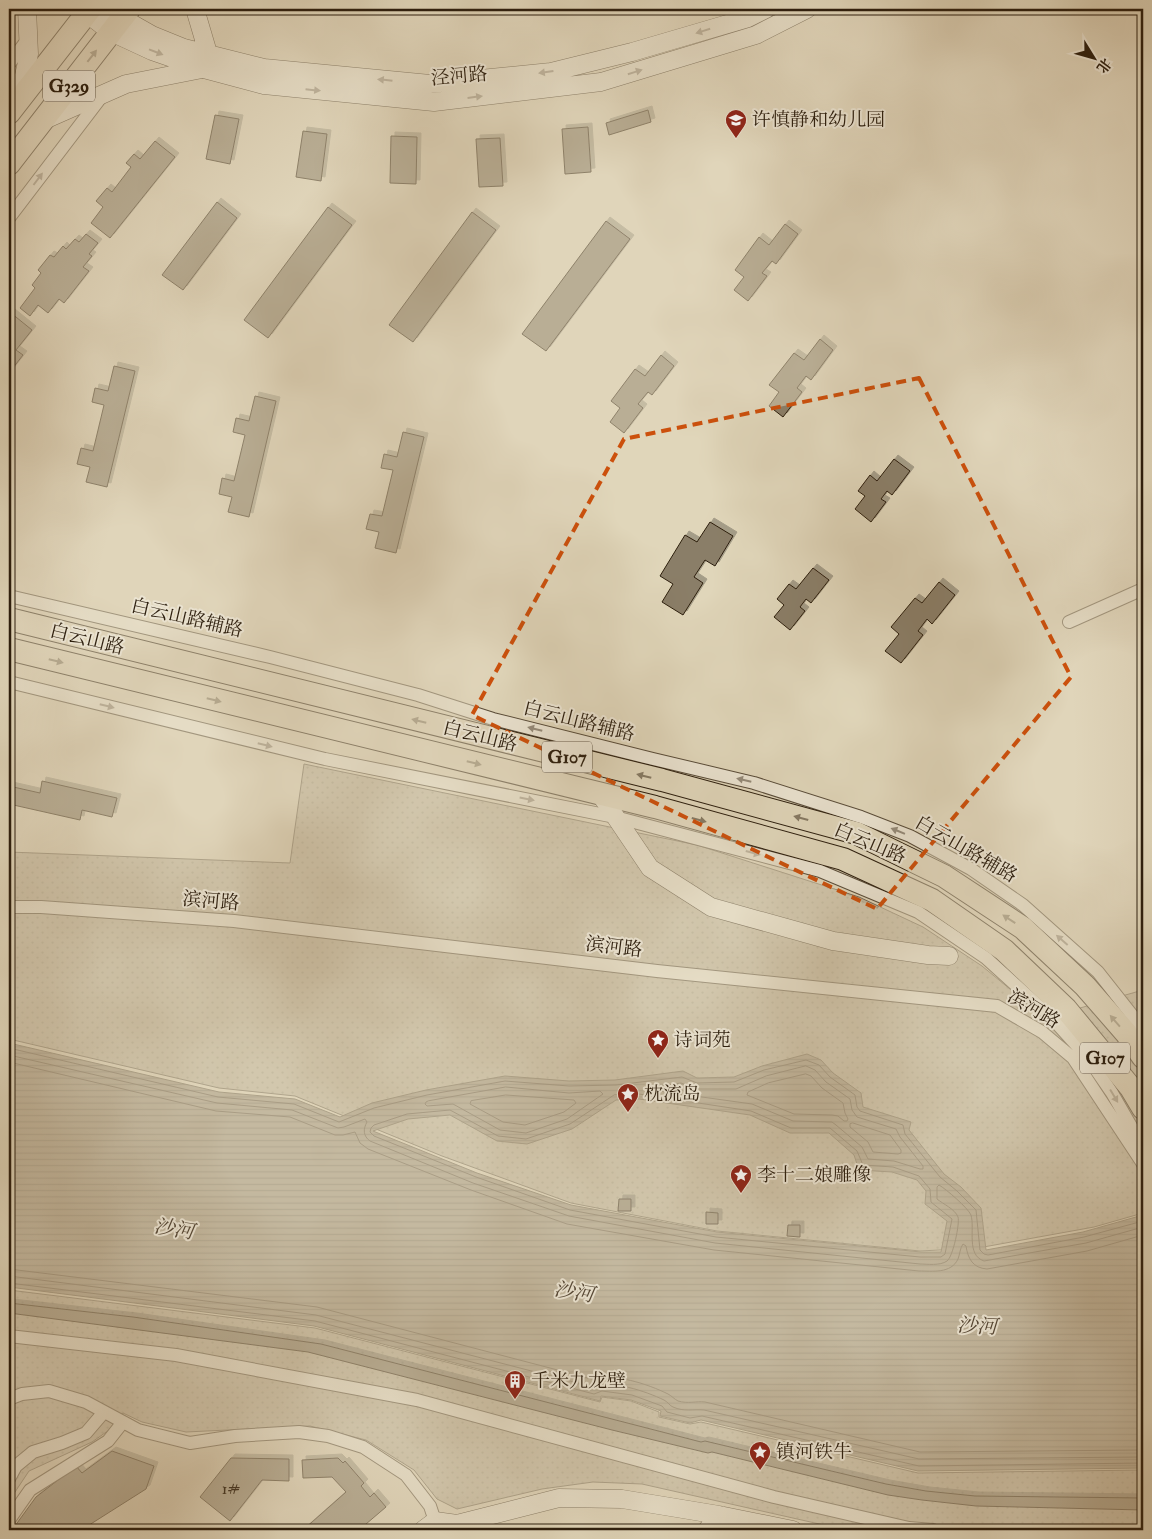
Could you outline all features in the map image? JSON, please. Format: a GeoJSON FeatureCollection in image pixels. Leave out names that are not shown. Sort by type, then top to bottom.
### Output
{"type":"FeatureCollection","features":[{"type":"Feature","properties":{"kind":"highway","name":"G329"},"geometry":{"type":"LineString","coordinates":[[13,108],[104,14]]}},
{"type":"Feature","properties":{"kind":"highway","name":"G329"},"geometry":{"type":"LineString","coordinates":[[9,164],[42,121],[104,14]]}},
{"type":"Feature","properties":{"kind":"highway","name":"白云山路"},"geometry":{"type":"LineString","coordinates":[[9,619],[662,780],[856,833],[944,876],[1023,928],[1092,979]]}},
{"type":"Feature","properties":{"kind":"highway","name":"白云山路"},"geometry":{"type":"LineString","coordinates":[[9,649],[664,810],[842,859],[932,900],[1004,950],[1058,1013]]}},
{"type":"Feature","properties":{"kind":"highway","name":"G107"},"geometry":{"type":"LineString","coordinates":[[1092,979],[1143,1057]]}},
{"type":"Feature","properties":{"kind":"highway","name":"G107"},"geometry":{"type":"LineString","coordinates":[[1058,1013],[1131,1088],[1143,1108]]}},
{"type":"Feature","properties":{"kind":"street"},"geometry":{"type":"LineString","coordinates":[[13,108],[29,54],[27,9]]}},
{"type":"Feature","properties":{"kind":"street"},"geometry":{"type":"LineString","coordinates":[[42,121],[126,84],[206,61],[195,9]]}},
{"type":"Feature","properties":{"kind":"street","name":"泾河路"},"geometry":{"type":"LineString","coordinates":[[104,14],[152,51],[206,61],[264,68],[430,84],[551,72],[632,52],[748,18],[766,9]]}},
{"type":"Feature","properties":{"kind":"street","name":"泾河路"},"geometry":{"type":"LineString","coordinates":[[206,61],[264,85],[434,102],[601,82],[756,35],[807,9]]}},
{"type":"Feature","properties":{"kind":"street"},"geometry":{"type":"LineString","coordinates":[[9,64],[28,39]]}},
{"type":"Feature","properties":{"kind":"street"},"geometry":{"type":"LineString","coordinates":[[9,218],[102,96]]}},
{"type":"Feature","properties":{"kind":"street"},"geometry":{"type":"LineString","coordinates":[[1069,622],[1143,589]]}},
{"type":"Feature","properties":{"kind":"street","name":"白云山路辅路"},"geometry":{"type":"LineString","coordinates":[[9,596],[270,657],[418,695],[502,721],[754,782],[861,817],[910,836],[971,869],[1023,905],[1092,979],[1143,1029]]}},
{"type":"Feature","properties":{"kind":"street"},"geometry":{"type":"LineString","coordinates":[[9,682],[324,759],[615,816],[820,871],[918,912],[986,958],[1058,1013],[1112,1092],[1143,1147]]}},
{"type":"Feature","properties":{"kind":"street"},"geometry":{"type":"LineString","coordinates":[[600,794],[650,868],[711,907],[834,941],[928,955],[949,956]]}},
{"type":"Feature","properties":{"kind":"street","name":"滨河路"},"geometry":{"type":"LineString","coordinates":[[9,907],[60,908],[234,921],[695,975],[997,1006],[1042,1032],[1073,1058],[1143,1164]]}},
{"type":"Feature","properties":{"kind":"street"},"geometry":{"type":"LineString","coordinates":[[9,1336],[176,1355],[417,1400],[774,1497],[910,1528],[933,1530]]}},
{"type":"Feature","properties":{"kind":"street"},"geometry":{"type":"LineString","coordinates":[[9,1399],[22,1394],[49,1391],[86,1402],[138,1430],[190,1443],[235,1436],[299,1432],[328,1436],[363,1447],[406,1475],[430,1506],[429,1525],[456,1524],[559,1498],[622,1499],[719,1515],[793,1530]]}},
{"type":"Feature","properties":{"kind":"street"},"geometry":{"type":"LineString","coordinates":[[9,1478],[16,1466],[32,1452],[86,1433],[104,1412]]}},
{"type":"Feature","properties":{"kind":"street"},"geometry":{"type":"LineString","coordinates":[[9,1520],[30,1490],[108,1441],[123,1422]]}},
{"type":"Feature","properties":{"kind":"street"},"geometry":{"type":"LineString","coordinates":[[707,1530],[719,1515]]}},
{"type":"Feature","properties":{"kind":"highlighted area"},"geometry":{"type":"Polygon","coordinates":[[[919,378],[1071,677],[877,909],[472,715],[624,439],[919,378]]]}},
{"type":"Feature","properties":{"kind":"shaded area"},"geometry":{"type":"Polygon","coordinates":[[[304,764],[697,845],[859,897],[923,927],[982,966],[1045,1018],[1143,990],[1143,1213],[1094,1227],[978,1248],[920,1251],[717,1231],[571,1203],[442,1156],[295,1096],[219,1088],[9,1039],[9,852],[290,863],[304,764]]]}},
{"type":"Feature","properties":{"kind":"shaded area"},"geometry":{"type":"Polygon","coordinates":[[[9,1290],[315,1328],[600,1402],[602,1397],[631,1401],[659,1412],[659,1417],[690,1424],[701,1422],[918,1473],[1143,1470],[1143,1530],[846,1530],[642,1484],[593,1482],[542,1489],[457,1509],[437,1499],[414,1470],[366,1440],[310,1426],[186,1432],[142,1422],[123,1413],[112,1428],[92,1442],[29,1471],[9,1501],[9,1290]]]}},
{"type":"Feature","properties":{"kind":"water","name":"沙河"},"geometry":{"type":"Polygon","coordinates":[[[9,1043],[219,1092],[295,1099],[340,1117],[372,1103],[426,1090],[505,1076],[569,1081],[615,1080],[683,1071],[697,1078],[734,1077],[762,1066],[807,1054],[821,1060],[833,1073],[861,1093],[863,1107],[911,1122],[909,1130],[944,1174],[961,1187],[981,1208],[986,1250],[1083,1232],[1143,1215],[1143,1468],[918,1471],[701,1420],[690,1423],[660,1416],[661,1411],[631,1400],[601,1396],[600,1401],[314,1326],[9,1287],[9,1043]],[[639,1099],[616,1100],[572,1129],[527,1144],[497,1141],[450,1115],[408,1119],[373,1131],[477,1173],[571,1205],[717,1232],[921,1252],[941,1252],[947,1221],[925,1204],[926,1191],[917,1180],[892,1172],[859,1170],[854,1155],[829,1133],[790,1133],[750,1115],[639,1099]]]}},
{"type":"Feature","properties":{"kind":"building"},"geometry":{"type":"Polygon","coordinates":[[[648,110],[651,122],[609,135],[606,123],[648,110]]]}},
{"type":"Feature","properties":{"kind":"building"},"geometry":{"type":"Polygon","coordinates":[[[215,115],[239,119],[230,164],[206,159],[215,115]]]}},
{"type":"Feature","properties":{"kind":"building"},"geometry":{"type":"Polygon","coordinates":[[[588,127],[591,172],[565,174],[562,129],[588,127]]]}},
{"type":"Feature","properties":{"kind":"building"},"geometry":{"type":"Polygon","coordinates":[[[303,131],[327,134],[321,181],[296,177],[303,131]]]}},
{"type":"Feature","properties":{"kind":"building"},"geometry":{"type":"Polygon","coordinates":[[[391,136],[417,137],[416,184],[390,183],[391,136]]]}},
{"type":"Feature","properties":{"kind":"building"},"geometry":{"type":"Polygon","coordinates":[[[500,138],[503,186],[479,187],[476,139],[500,138]]]}},
{"type":"Feature","properties":{"kind":"building"},"geometry":{"type":"Polygon","coordinates":[[[155,141],[175,157],[110,238],[91,223],[103,207],[96,201],[107,188],[112,192],[131,167],[126,163],[134,154],[140,159],[155,141]]]}},
{"type":"Feature","properties":{"kind":"building"},"geometry":{"type":"Polygon","coordinates":[[[217,202],[237,218],[183,290],[162,275],[217,202]]]}},
{"type":"Feature","properties":{"kind":"building"},"geometry":{"type":"Polygon","coordinates":[[[328,207],[352,225],[268,338],[244,320],[328,207]]]}},
{"type":"Feature","properties":{"kind":"building"},"geometry":{"type":"Polygon","coordinates":[[[472,212],[496,230],[413,342],[389,325],[472,212]]]}},
{"type":"Feature","properties":{"kind":"building"},"geometry":{"type":"Polygon","coordinates":[[[606,221],[630,239],[546,351],[522,334],[606,221]]]}},
{"type":"Feature","properties":{"kind":"building"},"geometry":{"type":"Polygon","coordinates":[[[785,224],[798,234],[776,264],[772,261],[762,273],[767,276],[748,301],[734,290],[744,277],[735,270],[759,237],[769,245],[785,224]]]}},
{"type":"Feature","properties":{"kind":"building"},"geometry":{"type":"Polygon","coordinates":[[[86,234],[98,243],[89,254],[92,256],[83,267],[89,271],[64,303],[59,299],[48,313],[38,305],[30,316],[20,308],[35,288],[32,285],[41,273],[38,270],[50,255],[54,257],[63,246],[66,249],[75,239],[79,242],[86,234]]]}},
{"type":"Feature","properties":{"kind":"building"},"geometry":{"type":"Polygon","coordinates":[[[11,313],[32,330],[16,350],[23,355],[9,373],[9,316],[11,313]]]}},
{"type":"Feature","properties":{"kind":"building"},"geometry":{"type":"Polygon","coordinates":[[[820,339],[833,350],[811,380],[806,376],[797,388],[802,392],[783,417],[769,406],[779,392],[769,385],[794,353],[804,360],[820,339]]]}},
{"type":"Feature","properties":{"kind":"building"},"geometry":{"type":"Polygon","coordinates":[[[661,355],[674,366],[652,395],[648,392],[638,404],[643,408],[624,433],[610,422],[620,408],[611,401],[635,369],[645,376],[661,355]]]}},
{"type":"Feature","properties":{"kind":"building"},"geometry":{"type":"Polygon","coordinates":[[[114,366],[135,371],[107,487],[86,482],[90,467],[77,464],[81,448],[93,451],[104,405],[92,402],[95,388],[108,391],[114,366]]]}},
{"type":"Feature","properties":{"kind":"building"},"geometry":{"type":"Polygon","coordinates":[[[255,396],[276,401],[249,517],[228,512],[232,497],[219,494],[222,478],[234,481],[245,435],[233,432],[236,418],[249,421],[255,396]]]}},
{"type":"Feature","properties":{"kind":"building"},"geometry":{"type":"Polygon","coordinates":[[[403,432],[424,437],[396,553],[375,548],[379,532],[366,529],[370,514],[382,516],[393,470],[381,468],[384,454],[397,457],[403,432]]]}},
{"type":"Feature","properties":{"kind":"building"},"geometry":{"type":"Polygon","coordinates":[[[894,459],[910,471],[892,495],[887,491],[881,499],[886,502],[871,522],[855,509],[865,496],[858,491],[870,475],[877,481],[894,459]]]}},
{"type":"Feature","properties":{"kind":"building"},"geometry":{"type":"Polygon","coordinates":[[[710,522],[733,536],[715,566],[705,560],[694,577],[703,583],[683,615],[662,602],[673,584],[660,576],[685,535],[697,542],[710,522]]]}},
{"type":"Feature","properties":{"kind":"building"},"geometry":{"type":"Polygon","coordinates":[[[813,568],[829,580],[811,603],[806,599],[800,607],[805,611],[790,630],[774,617],[784,605],[777,599],[789,584],[796,589],[813,568]]]}},
{"type":"Feature","properties":{"kind":"building"},"geometry":{"type":"Polygon","coordinates":[[[939,582],[955,595],[932,624],[927,619],[918,631],[923,635],[901,663],[885,651],[899,634],[891,627],[915,598],[922,603],[939,582]]]}},
{"type":"Feature","properties":{"kind":"building"},"geometry":{"type":"Polygon","coordinates":[[[42,781],[117,798],[112,817],[82,810],[80,820],[9,804],[9,786],[40,793],[42,781]]]}},
{"type":"Feature","properties":{"kind":"building"},"geometry":{"type":"Polygon","coordinates":[[[619,1199],[631,1199],[631,1211],[618,1211],[619,1199]]]}},
{"type":"Feature","properties":{"kind":"building"},"geometry":{"type":"Polygon","coordinates":[[[706,1212],[718,1213],[718,1224],[706,1224],[706,1212]]]}},
{"type":"Feature","properties":{"kind":"building"},"geometry":{"type":"Polygon","coordinates":[[[788,1225],[800,1225],[800,1237],[787,1236],[788,1225]]]}},
{"type":"Feature","properties":{"kind":"building","name":"千米九龙壁"},"geometry":{"type":"Polygon","coordinates":[[[9,1303],[133,1317],[321,1344],[701,1442],[705,1441],[886,1484],[926,1491],[975,1496],[1143,1498],[1143,1510],[976,1506],[888,1495],[712,1452],[708,1453],[612,1430],[308,1352],[9,1313],[9,1303]]]}},
{"type":"Feature","properties":{"kind":"building"},"geometry":{"type":"Polygon","coordinates":[[[112,1451],[154,1466],[146,1489],[84,1530],[12,1530],[36,1497],[76,1466],[82,1473],[112,1451]]]}},
{"type":"Feature","properties":{"kind":"building"},"geometry":{"type":"Polygon","coordinates":[[[231,1458],[289,1459],[289,1481],[262,1480],[230,1521],[200,1497],[231,1458]]]}},
{"type":"Feature","properties":{"kind":"building"},"geometry":{"type":"Polygon","coordinates":[[[338,1458],[343,1463],[345,1461],[364,1483],[361,1486],[370,1497],[374,1493],[386,1507],[359,1530],[303,1530],[346,1492],[332,1477],[303,1478],[302,1460],[338,1458]]]}},
{"type":"Feature","properties":{"kind":"place","name":"许慎静和幼儿园"},"geometry":{"type":"Point","coordinates":[736,139]}},
{"type":"Feature","properties":{"kind":"place","name":"诗词苑"},"geometry":{"type":"Point","coordinates":[658,1059]}},
{"type":"Feature","properties":{"kind":"place","name":"枕流岛"},"geometry":{"type":"Point","coordinates":[628,1113]}},
{"type":"Feature","properties":{"kind":"place","name":"李十二娘雕像"},"geometry":{"type":"Point","coordinates":[741,1194]}},
{"type":"Feature","properties":{"kind":"place","name":"千米九龙壁"},"geometry":{"type":"Point","coordinates":[515,1400]}},
{"type":"Feature","properties":{"kind":"place","name":"镇河铁牛"},"geometry":{"type":"Point","coordinates":[760,1471]}}]}
